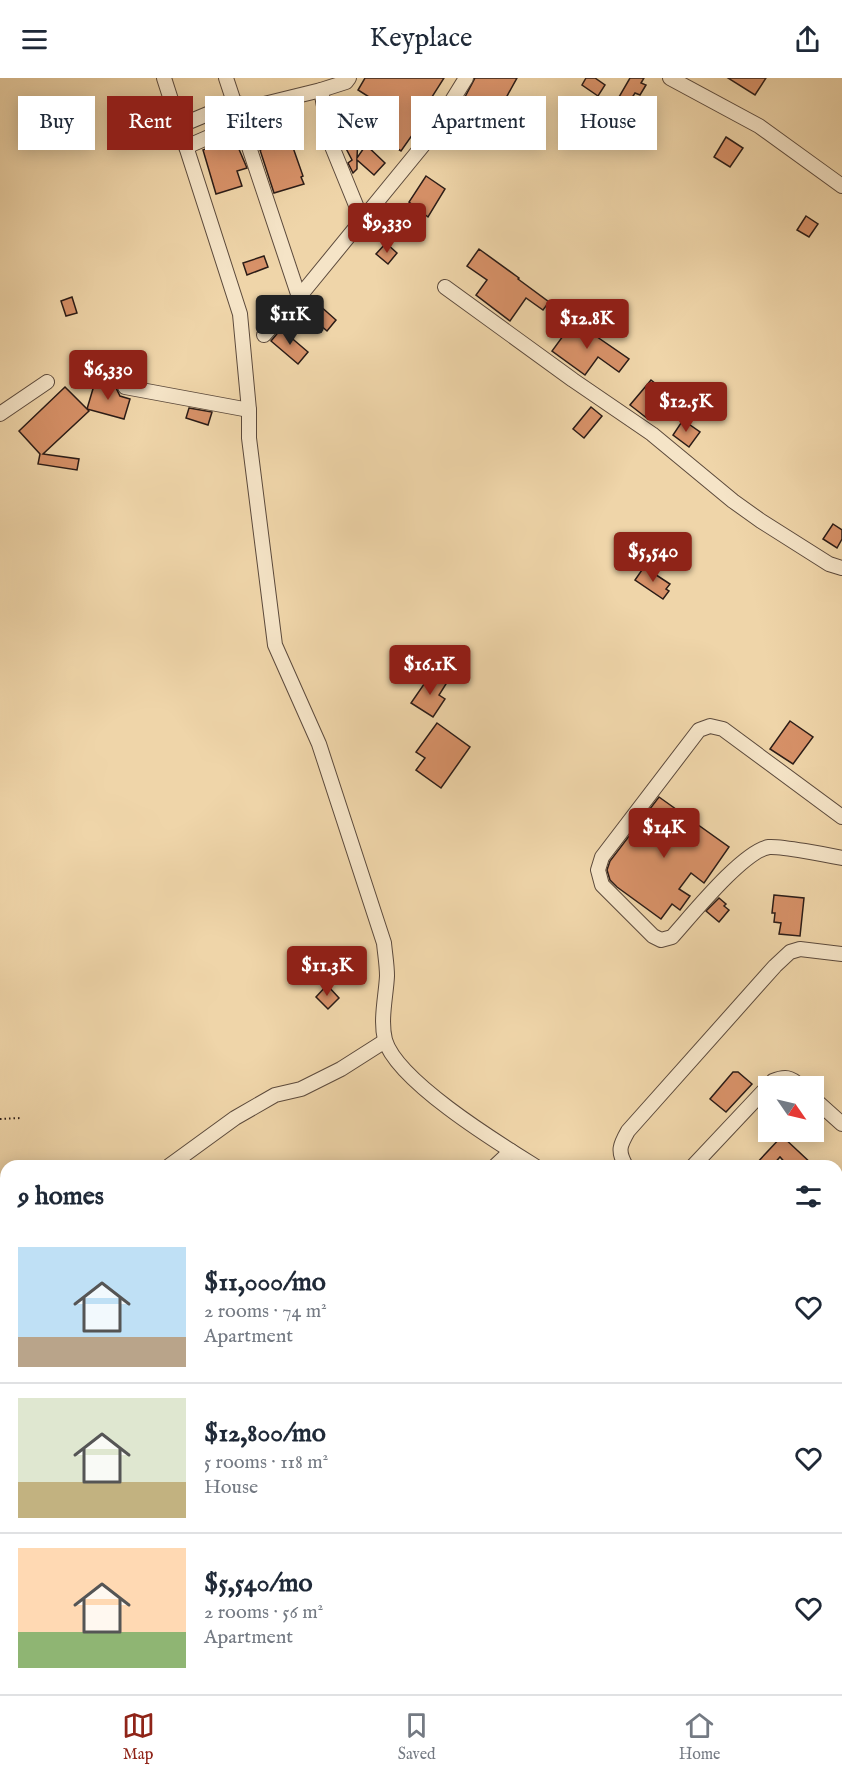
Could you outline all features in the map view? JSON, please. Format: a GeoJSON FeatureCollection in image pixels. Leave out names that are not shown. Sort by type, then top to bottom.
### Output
{"type":"FeatureCollection","features":[{"type":"Feature","properties":{"kind":"street"},"geometry":{"type":"LineString","coordinates":[[164,78],[170,96]]}},
{"type":"Feature","properties":{"kind":"street"},"geometry":{"type":"LineString","coordinates":[[226,78],[232,96]]}},
{"type":"Feature","properties":{"kind":"street"},"geometry":{"type":"LineString","coordinates":[[297,96],[346,82],[349,78]]}},
{"type":"Feature","properties":{"kind":"street"},"geometry":{"type":"LineString","coordinates":[[264,335],[299,297],[429,138],[466,78]]}},
{"type":"Feature","properties":{"kind":"street"},"geometry":{"type":"LineString","coordinates":[[670,78],[759,126],[842,186]]}},
{"type":"Feature","properties":{"kind":"street"},"geometry":{"type":"LineString","coordinates":[[321,90],[331,144],[362,220]]}},
{"type":"Feature","properties":{"kind":"street"},"geometry":{"type":"LineString","coordinates":[[187,150],[240,314],[249,410],[249,438],[275,645],[318,744],[384,943],[387,973],[384,1026],[386,1041],[397,1063],[437,1099],[525,1160]]}},
{"type":"Feature","properties":{"kind":"street"},"geometry":{"type":"LineString","coordinates":[[250,150],[299,297]]}},
{"type":"Feature","properties":{"kind":"street"},"geometry":{"type":"LineString","coordinates":[[445,286],[573,380],[652,434],[733,501],[761,521],[829,564],[842,568]]}},
{"type":"Feature","properties":{"kind":"street"},"geometry":{"type":"LineString","coordinates":[[0,414],[47,382]]}},
{"type":"Feature","properties":{"kind":"street"},"geometry":{"type":"LineString","coordinates":[[125,387],[249,410]]}},
{"type":"Feature","properties":{"kind":"street"},"geometry":{"type":"LineString","coordinates":[[840,854],[770,847],[755,852],[736,868],[672,937],[662,940],[653,936],[602,885],[598,870],[602,857],[699,730],[710,726],[723,729],[842,817]]}},
{"type":"Feature","properties":{"kind":"street"},"geometry":{"type":"LineString","coordinates":[[623,1160],[620,1146],[628,1131],[775,966],[790,952],[800,949],[842,954]]}},
{"type":"Feature","properties":{"kind":"street"},"geometry":{"type":"LineString","coordinates":[[177,1160],[235,1118],[275,1095],[301,1089],[341,1069],[386,1041]]}},
{"type":"Feature","properties":{"kind":"street"},"geometry":{"type":"LineString","coordinates":[[699,1160],[758,1097]]}},
{"type":"Feature","properties":{"kind":"street"},"geometry":{"type":"LineString","coordinates":[[824,1108],[842,1124]]}},
{"type":"Feature","properties":{"kind":"street"},"geometry":{"type":"LineString","coordinates":[[501,1160],[511,1151]]}},
{"type":"Feature","properties":{"kind":"path"},"geometry":{"type":"LineString","coordinates":[[0,1119],[21,1118]]}},
{"type":"Feature","properties":{"kind":"building"},"geometry":{"type":"Polygon","coordinates":[[[365,78],[444,78],[433,96],[411,96],[411,137],[401,151],[399,150],[399,96],[367,96],[358,90],[365,78]]]}},
{"type":"Feature","properties":{"kind":"building"},"geometry":{"type":"Polygon","coordinates":[[[475,78],[517,78],[507,96],[466,96],[475,78]]]}},
{"type":"Feature","properties":{"kind":"building"},"geometry":{"type":"Polygon","coordinates":[[[586,78],[595,78],[605,85],[598,96],[582,85],[586,78]]]}},
{"type":"Feature","properties":{"kind":"building"},"geometry":{"type":"Polygon","coordinates":[[[630,78],[644,78],[641,83],[646,85],[640,95],[635,93],[633,96],[620,96],[630,78]]]}},
{"type":"Feature","properties":{"kind":"building"},"geometry":{"type":"Polygon","coordinates":[[[728,78],[766,78],[755,95],[728,78]]]}},
{"type":"Feature","properties":{"kind":"building"},"geometry":{"type":"Polygon","coordinates":[[[726,137],[743,148],[730,167],[714,157],[726,137]]]}},
{"type":"Feature","properties":{"kind":"building"},"geometry":{"type":"Polygon","coordinates":[[[203,150],[239,150],[247,168],[237,171],[242,186],[216,194],[203,150]]]}},
{"type":"Feature","properties":{"kind":"building"},"geometry":{"type":"Polygon","coordinates":[[[260,150],[294,150],[304,184],[274,193],[260,150]]]}},
{"type":"Feature","properties":{"kind":"building"},"geometry":{"type":"Polygon","coordinates":[[[347,150],[357,150],[357,158],[363,150],[371,150],[385,163],[374,175],[357,160],[357,169],[353,173],[348,163],[352,160],[347,150]]]}},
{"type":"Feature","properties":{"kind":"building"},"geometry":{"type":"Polygon","coordinates":[[[426,176],[445,189],[428,217],[409,202],[426,176]]]}},
{"type":"Feature","properties":{"kind":"building"},"geometry":{"type":"Polygon","coordinates":[[[806,216],[818,224],[809,237],[797,230],[806,216]]]}},
{"type":"Feature","properties":{"kind":"building"},"geometry":{"type":"Polygon","coordinates":[[[386,243],[397,253],[388,264],[376,254],[386,243]]]}},
{"type":"Feature","properties":{"kind":"building"},"geometry":{"type":"Polygon","coordinates":[[[479,249],[549,302],[543,310],[526,298],[510,321],[476,295],[487,280],[467,266],[479,249]]]}},
{"type":"Feature","properties":{"kind":"building"},"geometry":{"type":"Polygon","coordinates":[[[264,256],[268,267],[247,275],[243,263],[264,256]]]}},
{"type":"Feature","properties":{"kind":"building"},"geometry":{"type":"Polygon","coordinates":[[[72,297],[77,313],[66,316],[61,301],[72,297]]]}},
{"type":"Feature","properties":{"kind":"building"},"geometry":{"type":"Polygon","coordinates":[[[310,297],[336,320],[327,331],[301,308],[310,297]]]}},
{"type":"Feature","properties":{"kind":"building"},"geometry":{"type":"Polygon","coordinates":[[[574,321],[629,359],[619,372],[598,357],[585,375],[552,351],[574,321]]]}},
{"type":"Feature","properties":{"kind":"building"},"geometry":{"type":"Polygon","coordinates":[[[281,329],[308,352],[298,364],[271,341],[281,329]]]}},
{"type":"Feature","properties":{"kind":"building"},"geometry":{"type":"Polygon","coordinates":[[[651,380],[661,388],[658,392],[665,398],[648,419],[630,405],[651,380]]]}},
{"type":"Feature","properties":{"kind":"building"},"geometry":{"type":"Polygon","coordinates":[[[95,382],[116,388],[120,396],[130,399],[124,419],[87,409],[95,382]]]}},
{"type":"Feature","properties":{"kind":"building"},"geometry":{"type":"Polygon","coordinates":[[[65,387],[89,411],[43,454],[79,459],[77,470],[38,464],[40,454],[19,431],[65,387]]]}},
{"type":"Feature","properties":{"kind":"building"},"geometry":{"type":"Polygon","coordinates":[[[591,407],[602,416],[584,438],[573,429],[591,407]]]}},
{"type":"Feature","properties":{"kind":"building"},"geometry":{"type":"Polygon","coordinates":[[[189,408],[212,412],[208,425],[186,418],[189,408]]]}},
{"type":"Feature","properties":{"kind":"building"},"geometry":{"type":"Polygon","coordinates":[[[683,420],[700,432],[689,447],[673,435],[683,420]]]}},
{"type":"Feature","properties":{"kind":"building"},"geometry":{"type":"Polygon","coordinates":[[[833,524],[842,530],[842,539],[837,548],[823,539],[833,524]]]}},
{"type":"Feature","properties":{"kind":"building"},"geometry":{"type":"Polygon","coordinates":[[[644,567],[670,584],[666,589],[669,591],[663,599],[635,580],[644,567]]]}},
{"type":"Feature","properties":{"kind":"building"},"geometry":{"type":"Polygon","coordinates":[[[431,674],[446,684],[439,695],[445,699],[433,717],[411,703],[431,674]]]}},
{"type":"Feature","properties":{"kind":"building"},"geometry":{"type":"Polygon","coordinates":[[[790,721],[813,737],[793,764],[770,749],[790,721]]]}},
{"type":"Feature","properties":{"kind":"building"},"geometry":{"type":"Polygon","coordinates":[[[437,723],[470,747],[441,788],[416,770],[425,758],[416,752],[437,723]]]}},
{"type":"Feature","properties":{"kind":"building"},"geometry":{"type":"Polygon","coordinates":[[[659,797],[729,847],[704,883],[691,873],[679,889],[690,896],[680,910],[672,904],[661,919],[617,887],[610,880],[607,870],[610,861],[659,797]]]}},
{"type":"Feature","properties":{"kind":"building"},"geometry":{"type":"Polygon","coordinates":[[[774,895],[804,898],[800,936],[779,934],[781,923],[774,922],[775,913],[772,913],[774,895]]]}},
{"type":"Feature","properties":{"kind":"building"},"geometry":{"type":"Polygon","coordinates":[[[719,898],[729,910],[719,922],[706,911],[719,898]]]}},
{"type":"Feature","properties":{"kind":"building"},"geometry":{"type":"Polygon","coordinates":[[[327,985],[339,998],[328,1009],[316,997],[327,985]]]}},
{"type":"Feature","properties":{"kind":"building"},"geometry":{"type":"Polygon","coordinates":[[[733,1072],[738,1072],[752,1084],[726,1112],[710,1099],[733,1072]]]}},
{"type":"Feature","properties":{"kind":"building"},"geometry":{"type":"Polygon","coordinates":[[[776,1142],[788,1142],[808,1160],[783,1160],[780,1157],[777,1160],[760,1160],[776,1142]]]}}]}
